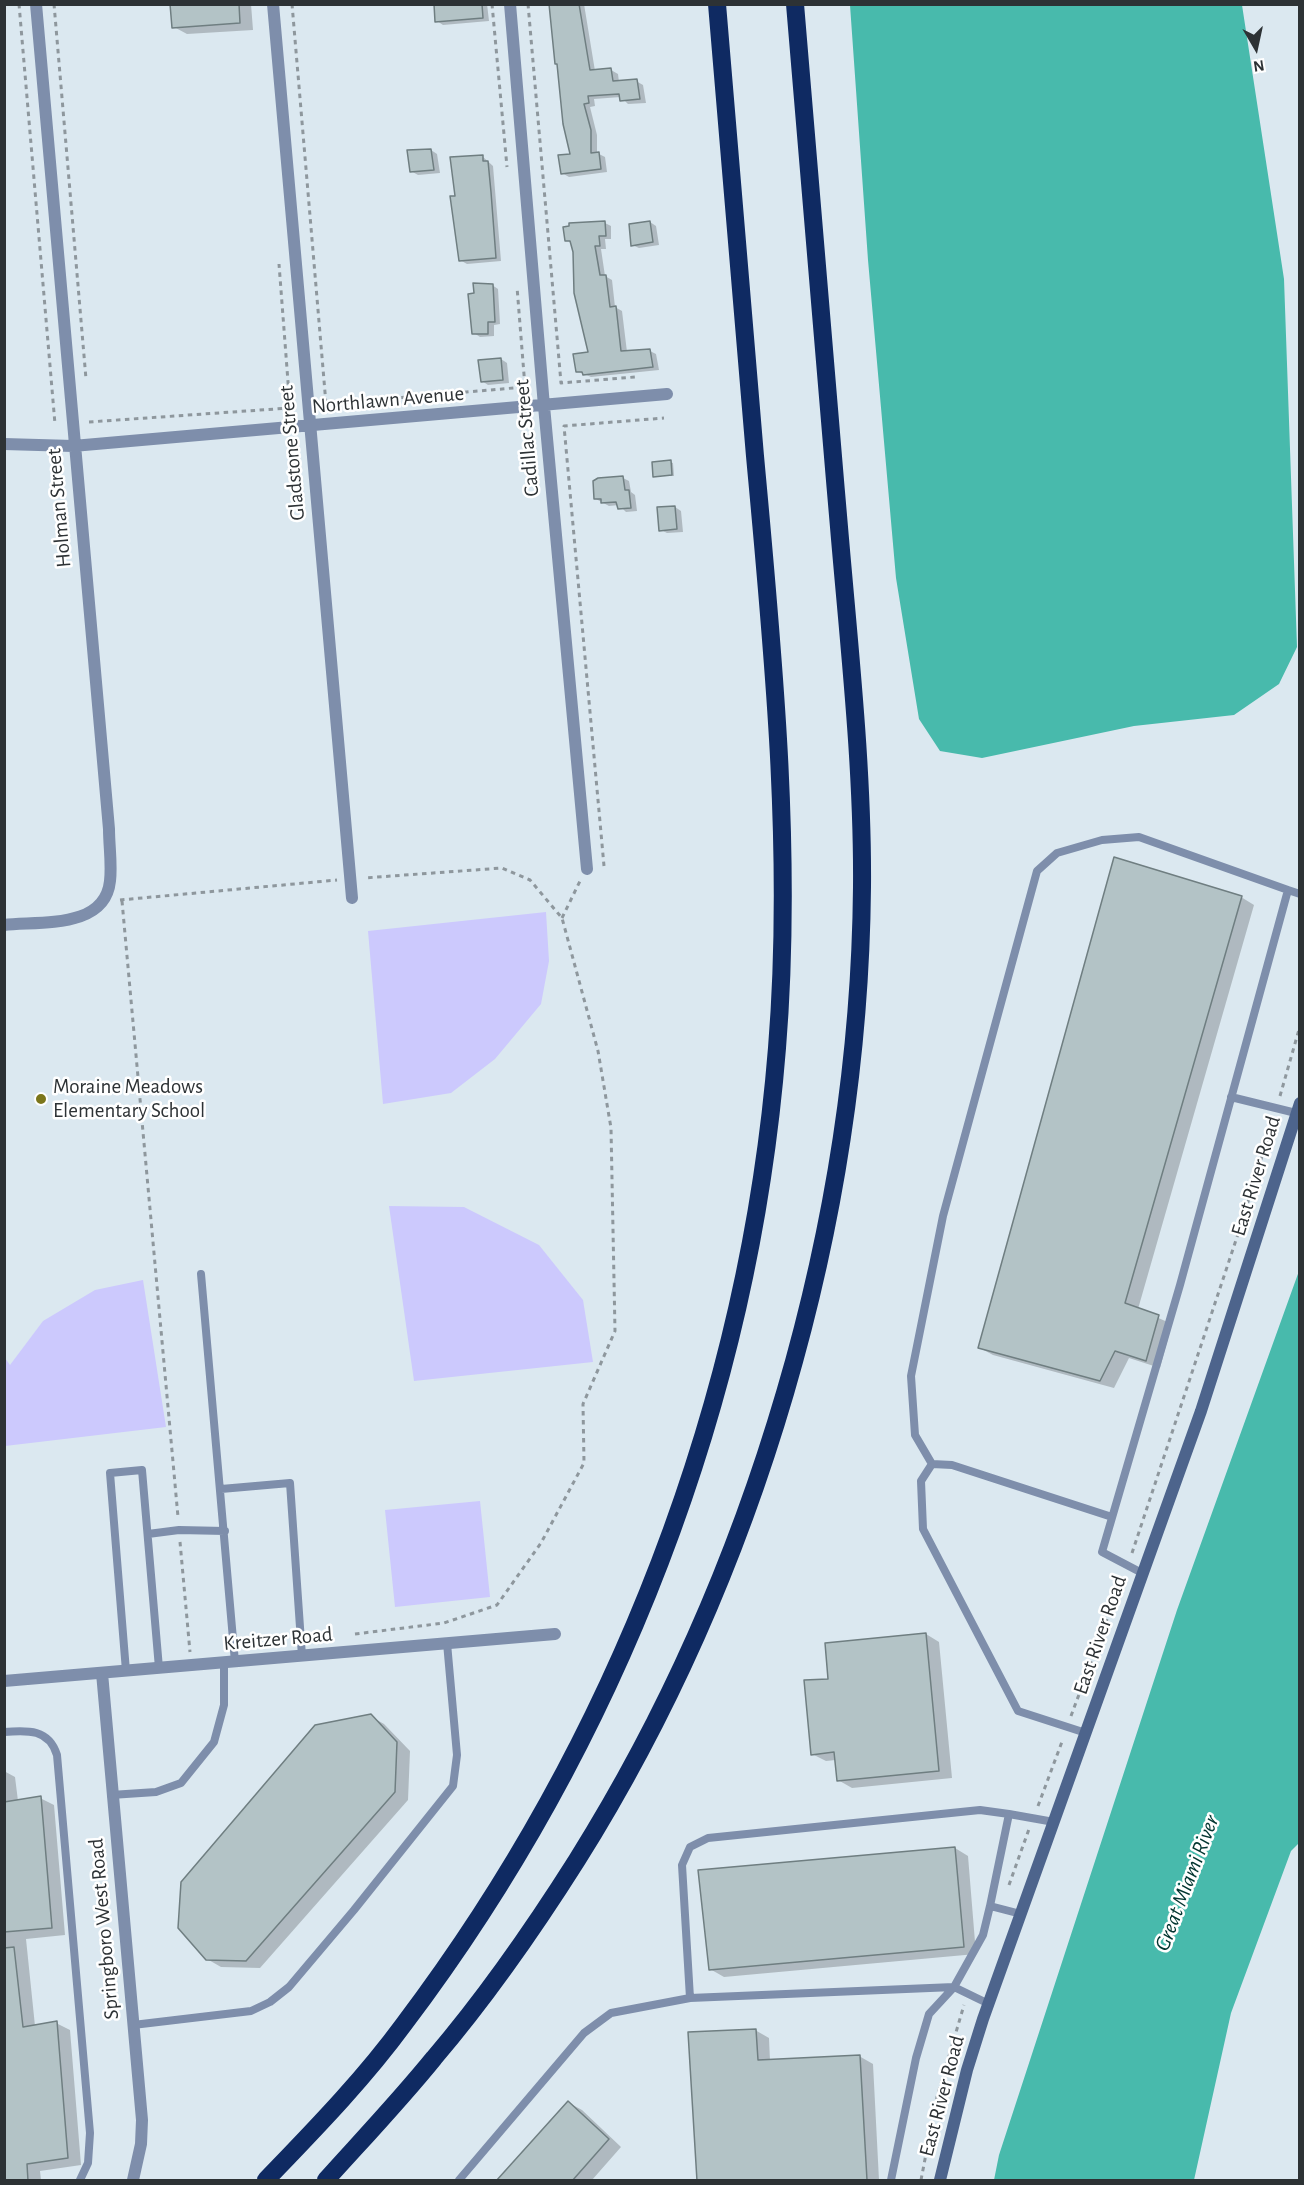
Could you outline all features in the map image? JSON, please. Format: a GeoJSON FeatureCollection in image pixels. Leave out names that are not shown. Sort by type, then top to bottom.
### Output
{"type":"FeatureCollection","features":[{"type":"Feature","properties":{"kind":"highway"},"geometry":{"type":"LineString","coordinates":[[266,2181],[325,2118],[403,2026],[468,1934],[553,1797],[630,1640],[652,1582],[706,1424],[738,1304],[766,1158],[777,1052],[782,876],[771,628],[717,4]]}},
{"type":"Feature","properties":{"kind":"highway"},"geometry":{"type":"LineString","coordinates":[[326,2181],[436,2056],[487,1989],[578,1858],[655,1722],[687,1654],[741,1520],[800,1338],[817,1269],[836,1175],[847,1102],[860,956],[862,883],[847,620],[795,4]]}},
{"type":"Feature","properties":{"kind":"street","name":"Holman Street"},"geometry":{"type":"LineString","coordinates":[[36,4],[73,446],[109,829],[110,880],[107,893]]}},
{"type":"Feature","properties":{"kind":"street","name":"Gladstone Street"},"geometry":{"type":"LineString","coordinates":[[273,4],[352,898]]}},
{"type":"Feature","properties":{"kind":"street","name":"Cadillac Street"},"geometry":{"type":"LineString","coordinates":[[510,4],[587,869]]}},
{"type":"Feature","properties":{"kind":"street","name":"Northlawn Avenue"},"geometry":{"type":"LineString","coordinates":[[4,444],[73,446],[667,394]]}},
{"type":"Feature","properties":{"kind":"street"},"geometry":{"type":"LineString","coordinates":[[4,925],[82,917],[102,904],[107,893]]}},
{"type":"Feature","properties":{"kind":"street","name":"East River Road"},"geometry":{"type":"LineString","coordinates":[[940,2181],[967,2070],[989,2004],[1201,1411],[1298,1108]]}},
{"type":"Feature","properties":{"kind":"street","name":"Kreitzer Road"},"geometry":{"type":"LineString","coordinates":[[4,1681],[555,1634]]}},
{"type":"Feature","properties":{"kind":"street","name":"Springboro West Road"},"geometry":{"type":"LineString","coordinates":[[102,1673],[111,1795],[142,2120],[141,2144],[133,2181]]}},
{"type":"Feature","properties":{"kind":"lane"},"geometry":{"type":"LineString","coordinates":[[932,1464],[915,1435],[911,1376],[944,1216],[1037,871],[1057,853],[1102,840],[1139,837],[1299,894]]}},
{"type":"Feature","properties":{"kind":"lane"},"geometry":{"type":"LineString","coordinates":[[1142,1573],[1102,1552],[1232,1097],[1288,890]]}},
{"type":"Feature","properties":{"kind":"lane"},"geometry":{"type":"LineString","coordinates":[[1232,1097],[1276,1110],[1298,1108]]}},
{"type":"Feature","properties":{"kind":"lane"},"geometry":{"type":"LineString","coordinates":[[111,1795],[156,1792],[181,1783],[214,1743],[224,1705],[230,1663],[225,1531],[201,1274]]}},
{"type":"Feature","properties":{"kind":"lane"},"geometry":{"type":"LineString","coordinates":[[932,1464],[952,1465],[1112,1517]]}},
{"type":"Feature","properties":{"kind":"lane"},"geometry":{"type":"LineString","coordinates":[[932,1464],[921,1481],[923,1529],[971,1616],[1018,1711],[1086,1733]]}},
{"type":"Feature","properties":{"kind":"lane"},"geometry":{"type":"LineString","coordinates":[[126,1671],[110,1473],[142,1470],[159,1668]]}},
{"type":"Feature","properties":{"kind":"lane"},"geometry":{"type":"LineString","coordinates":[[221,1489],[290,1483],[302,1656]]}},
{"type":"Feature","properties":{"kind":"lane"},"geometry":{"type":"LineString","coordinates":[[148,1534],[179,1530],[225,1531]]}},
{"type":"Feature","properties":{"kind":"lane"},"geometry":{"type":"LineString","coordinates":[[133,2025],[251,2011],[270,2002],[290,1987],[354,1910],[453,1786],[457,1755],[447,1644]]}},
{"type":"Feature","properties":{"kind":"lane"},"geometry":{"type":"LineString","coordinates":[[4,1732],[26,1730],[42,1734],[54,1746],[57,1755],[90,2133],[88,2163],[80,2181]]}},
{"type":"Feature","properties":{"kind":"lane"},"geometry":{"type":"LineString","coordinates":[[690,1998],[682,1865],[690,1848],[708,1838],[980,1810],[1054,1822]]}},
{"type":"Feature","properties":{"kind":"lane"},"geometry":{"type":"LineString","coordinates":[[891,2181],[916,2058],[929,2014],[954,1987],[983,1935],[1008,1814]]}},
{"type":"Feature","properties":{"kind":"lane"},"geometry":{"type":"LineString","coordinates":[[990,1906],[1021,1914]]}},
{"type":"Feature","properties":{"kind":"lane"},"geometry":{"type":"LineString","coordinates":[[459,2181],[584,2033],[611,2013],[690,1998],[954,1987],[989,2004]]}},
{"type":"Feature","properties":{"kind":"path"},"geometry":{"type":"LineString","coordinates":[[19,4],[55,424]]}},
{"type":"Feature","properties":{"kind":"path"},"geometry":{"type":"LineString","coordinates":[[54,4],[86,383]]}},
{"type":"Feature","properties":{"kind":"path"},"geometry":{"type":"LineString","coordinates":[[292,4],[326,404],[525,387],[517,282]]}},
{"type":"Feature","properties":{"kind":"path"},"geometry":{"type":"LineString","coordinates":[[492,4],[508,176]]}},
{"type":"Feature","properties":{"kind":"path"},"geometry":{"type":"LineString","coordinates":[[528,4],[561,383],[635,377]]}},
{"type":"Feature","properties":{"kind":"path"},"geometry":{"type":"LineString","coordinates":[[88,414],[89,424],[290,408],[279,264]]}},
{"type":"Feature","properties":{"kind":"path"},"geometry":{"type":"LineString","coordinates":[[604,867],[564,426],[664,418]]}},
{"type":"Feature","properties":{"kind":"path"},"geometry":{"type":"LineString","coordinates":[[107,893],[122,901],[351,879],[502,868],[530,879],[562,918],[598,1051],[610,1128],[615,1331],[583,1404],[584,1463],[541,1543],[497,1605],[444,1623],[352,1635]]}},
{"type":"Feature","properties":{"kind":"path"},"geometry":{"type":"LineString","coordinates":[[562,918],[587,869]]}},
{"type":"Feature","properties":{"kind":"path"},"geometry":{"type":"LineString","coordinates":[[122,901],[191,1665]]}},
{"type":"Feature","properties":{"kind":"path"},"geometry":{"type":"LineString","coordinates":[[1000,1910],[1127,1566],[1240,1228],[1299,1026]]}},
{"type":"Feature","properties":{"kind":"path"},"geometry":{"type":"LineString","coordinates":[[921,2181],[937,2097],[968,1994]]}},
{"type":"Feature","properties":{"kind":"shaded area"},"geometry":{"type":"Polygon","coordinates":[[[546,912],[549,961],[541,1004],[495,1059],[451,1093],[383,1104],[368,931],[546,912]]]}},
{"type":"Feature","properties":{"kind":"shaded area"},"geometry":{"type":"Polygon","coordinates":[[[389,1206],[464,1207],[539,1245],[583,1300],[593,1362],[414,1381],[389,1206]]]}},
{"type":"Feature","properties":{"kind":"shaded area"},"geometry":{"type":"Polygon","coordinates":[[[143,1280],[166,1427],[5,1446],[5,1358],[10,1365],[43,1321],[95,1290],[143,1280]]]}},
{"type":"Feature","properties":{"kind":"shaded area"},"geometry":{"type":"Polygon","coordinates":[[[480,1501],[490,1597],[395,1607],[385,1510],[480,1501]]]}},
{"type":"Feature","properties":{"kind":"water"},"geometry":{"type":"Polygon","coordinates":[[[850,5],[1242,5],[1284,279],[1297,647],[1279,684],[1234,715],[1134,726],[982,758],[940,751],[919,719],[896,578],[868,260],[850,5]]]}},
{"type":"Feature","properties":{"kind":"water","name":"Great Miami River"},"geometry":{"type":"Polygon","coordinates":[[[1299,1271],[1299,1843],[1291,1851],[1231,2013],[1194,2180],[994,2180],[999,2155],[1177,1610],[1299,1271]]]}},
{"type":"Feature","properties":{"kind":"building"},"geometry":{"type":"Polygon","coordinates":[[[170,4],[239,4],[240,23],[172,28],[170,4]]]}},
{"type":"Feature","properties":{"kind":"building"},"geometry":{"type":"Polygon","coordinates":[[[434,4],[482,4],[483,18],[435,22],[434,4]]]}},
{"type":"Feature","properties":{"kind":"building"},"geometry":{"type":"Polygon","coordinates":[[[549,4],[579,4],[590,70],[611,68],[613,81],[637,79],[640,99],[620,101],[619,94],[588,96],[589,103],[584,104],[591,130],[591,153],[599,152],[601,169],[561,174],[558,155],[570,154],[563,124],[549,4]]]}},
{"type":"Feature","properties":{"kind":"building"},"geometry":{"type":"Polygon","coordinates":[[[431,149],[434,170],[410,172],[407,150],[431,149]]]}},
{"type":"Feature","properties":{"kind":"building"},"geometry":{"type":"Polygon","coordinates":[[[483,155],[483,161],[488,161],[496,258],[459,261],[450,196],[455,196],[450,157],[483,155]]]}},
{"type":"Feature","properties":{"kind":"building"},"geometry":{"type":"Polygon","coordinates":[[[605,221],[606,236],[599,236],[600,246],[595,246],[600,275],[606,275],[610,307],[616,306],[621,351],[650,349],[653,367],[583,375],[582,372],[576,372],[573,354],[588,352],[574,293],[573,252],[570,241],[565,241],[563,227],[569,226],[569,223],[605,221]]]}},
{"type":"Feature","properties":{"kind":"building"},"geometry":{"type":"Polygon","coordinates":[[[650,221],[653,242],[631,246],[629,224],[650,221]]]}},
{"type":"Feature","properties":{"kind":"building"},"geometry":{"type":"Polygon","coordinates":[[[473,283],[493,284],[495,322],[488,322],[488,334],[472,334],[468,294],[474,293],[473,283]]]}},
{"type":"Feature","properties":{"kind":"building"},"geometry":{"type":"Polygon","coordinates":[[[501,358],[503,380],[481,382],[478,360],[501,358]]]}},
{"type":"Feature","properties":{"kind":"building"},"geometry":{"type":"Polygon","coordinates":[[[671,460],[672,475],[653,477],[652,462],[671,460]]]}},
{"type":"Feature","properties":{"kind":"building"},"geometry":{"type":"Polygon","coordinates":[[[623,476],[625,490],[629,490],[631,508],[618,509],[616,502],[601,503],[601,499],[594,499],[593,481],[598,478],[623,476]]]}},
{"type":"Feature","properties":{"kind":"building"},"geometry":{"type":"Polygon","coordinates":[[[675,506],[677,529],[659,531],[657,507],[675,506]]]}},
{"type":"Feature","properties":{"kind":"building"},"geometry":{"type":"Polygon","coordinates":[[[1114,857],[1242,896],[1125,1303],[1159,1315],[1146,1361],[1115,1351],[1100,1381],[978,1348],[1114,857]]]}},
{"type":"Feature","properties":{"kind":"building"},"geometry":{"type":"Polygon","coordinates":[[[926,1633],[939,1771],[837,1781],[834,1752],[811,1755],[804,1680],[828,1679],[825,1643],[926,1633]]]}},
{"type":"Feature","properties":{"kind":"building"},"geometry":{"type":"Polygon","coordinates":[[[371,1714],[397,1742],[395,1792],[246,1961],[206,1960],[178,1928],[181,1882],[315,1725],[371,1714]]]}},
{"type":"Feature","properties":{"kind":"building"},"geometry":{"type":"Polygon","coordinates":[[[41,1796],[52,1928],[4,1932],[4,1802],[41,1796]]]}},
{"type":"Feature","properties":{"kind":"building"},"geometry":{"type":"Polygon","coordinates":[[[955,1847],[964,1947],[709,1970],[698,1870],[955,1847]]]}},
{"type":"Feature","properties":{"kind":"building"},"geometry":{"type":"Polygon","coordinates":[[[14,1947],[23,2027],[57,2021],[68,2158],[27,2164],[28,2181],[4,2181],[4,1948],[14,1947]]]}},
{"type":"Feature","properties":{"kind":"building"},"geometry":{"type":"Polygon","coordinates":[[[756,2029],[758,2060],[860,2055],[867,2180],[697,2181],[688,2032],[756,2029]]]}},
{"type":"Feature","properties":{"kind":"building"},"geometry":{"type":"Polygon","coordinates":[[[568,2101],[609,2139],[572,2181],[496,2181],[568,2101]]]}},
{"type":"Feature","properties":{"kind":"place","name":"Moraine Meadows Elementary School"},"geometry":{"type":"Point","coordinates":[41,1099]}}]}
